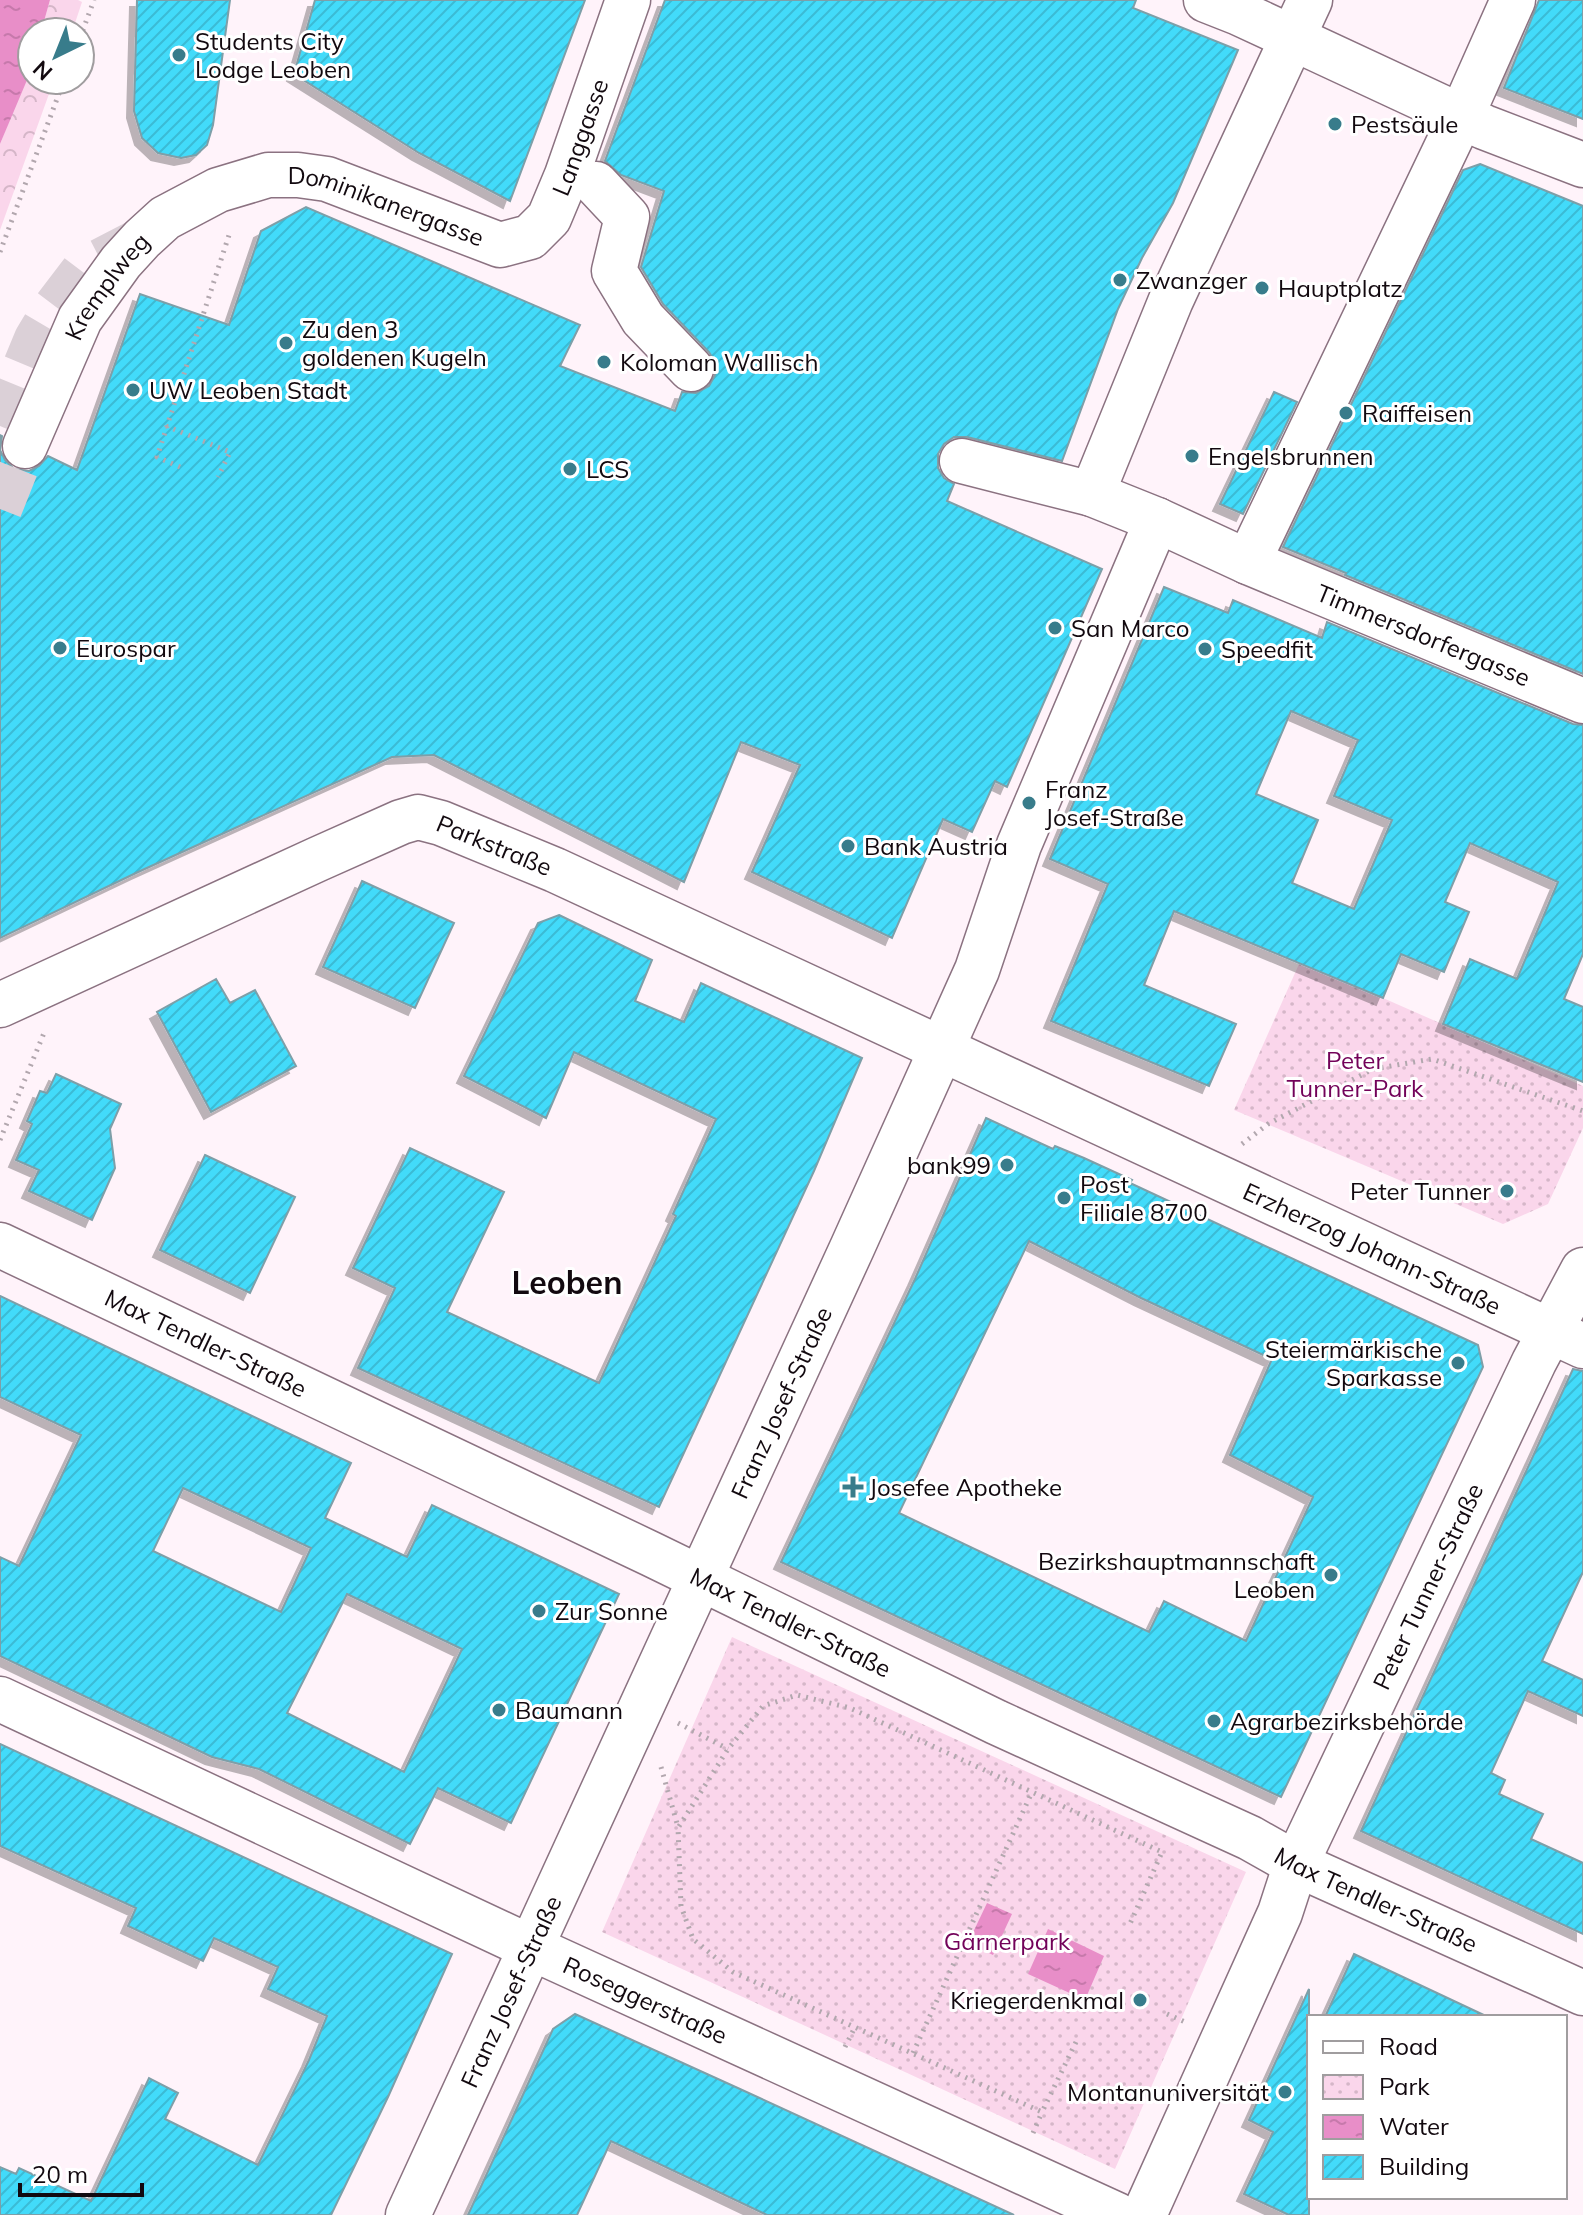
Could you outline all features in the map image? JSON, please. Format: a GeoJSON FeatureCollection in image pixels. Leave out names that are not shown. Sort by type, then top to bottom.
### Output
{"type":"FeatureCollection","features":[{"type":"Feature","properties":{"kind":"street","name":"Langgasse"},"geometry":{"type":"LineString","coordinates":[[500,245],[530,237],[549,218],[628,0]]}},
{"type":"Feature","properties":{"kind":"street"},"geometry":{"type":"LineString","coordinates":[[1206,0],[1287,20],[1472,122],[1583,165]]}},
{"type":"Feature","properties":{"kind":"street"},"geometry":{"type":"LineString","coordinates":[[962,461],[1092,494],[1255,565],[1472,122],[1513,0]]}},
{"type":"Feature","properties":{"kind":"street"},"geometry":{"type":"LineString","coordinates":[[1092,494],[1287,20]]}},
{"type":"Feature","properties":{"kind":"street","name":"Dominikanergasse"},"geometry":{"type":"LineString","coordinates":[[258,178],[298,175],[327,179],[500,245]]}},
{"type":"Feature","properties":{"kind":"street","name":"Kremplweg"},"geometry":{"type":"LineString","coordinates":[[25,446],[80,319],[121,262],[165,218],[218,190],[258,178]]}},
{"type":"Feature","properties":{"kind":"street"},"geometry":{"type":"LineString","coordinates":[[596,184],[627,217],[614,271],[643,319],[691,369]]}},
{"type":"Feature","properties":{"kind":"street","name":"Franz Josef-Straße"},"geometry":{"type":"LineString","coordinates":[[408,2215],[970,985],[1019,845],[1157,520]]}},
{"type":"Feature","properties":{"kind":"street","name":"Timmersdorfergasse"},"geometry":{"type":"LineString","coordinates":[[1255,565],[1583,701]]}},
{"type":"Feature","properties":{"kind":"street","name":"Parkstraße"},"geometry":{"type":"LineString","coordinates":[[0,1005],[318,859],[418,817],[441,823],[555,870],[941,1050]]}},
{"type":"Feature","properties":{"kind":"street","name":"Erzherzog Johann-Straße"},"geometry":{"type":"LineString","coordinates":[[941,1050],[1567,1339]]}},
{"type":"Feature","properties":{"kind":"street","name":"Max Tendler-Straße"},"geometry":{"type":"LineString","coordinates":[[0,1245],[996,1722],[1250,1838],[1296,1864],[1583,1993]]}},
{"type":"Feature","properties":{"kind":"street","name":"Peter Tunner-Straße"},"geometry":{"type":"LineString","coordinates":[[1144,2215],[1280,1913],[1296,1864],[1534,1362],[1567,1339],[1583,1270]]}},
{"type":"Feature","properties":{"kind":"street","name":"Roseggerstraße"},"geometry":{"type":"LineString","coordinates":[[0,1699],[532,1948],[1117,2215]]}},
{"type":"Feature","properties":{"kind":"path"},"geometry":{"type":"LineString","coordinates":[[1,249],[58,96]]}},
{"type":"Feature","properties":{"kind":"path"},"geometry":{"type":"LineString","coordinates":[[180,467],[157,457],[258,178]]}},
{"type":"Feature","properties":{"kind":"path"},"geometry":{"type":"LineString","coordinates":[[166,426],[230,452],[218,477]]}},
{"type":"Feature","properties":{"kind":"path"},"geometry":{"type":"LineString","coordinates":[[0,1140],[53,1013],[41,986]]}},
{"type":"Feature","properties":{"kind":"path"},"geometry":{"type":"LineString","coordinates":[[1206,1172],[1268,1124],[1373,1069],[1432,1059],[1583,1111]]}},
{"type":"Feature","properties":{"kind":"path"},"geometry":{"type":"LineString","coordinates":[[1076,2042],[1042,2112],[733,1972],[693,1939],[681,1906],[678,1828],[728,1749],[763,1706],[797,1695],[850,1708],[1162,1852],[1129,1926]]}},
{"type":"Feature","properties":{"kind":"path"},"geometry":{"type":"LineString","coordinates":[[642,1704],[728,1749]]}},
{"type":"Feature","properties":{"kind":"path"},"geometry":{"type":"LineString","coordinates":[[913,2053],[1032,1792]]}},
{"type":"Feature","properties":{"kind":"green space"},"geometry":{"type":"Polygon","coordinates":[[[50,0],[82,2],[77,16],[46,16],[50,0]]]}},
{"type":"Feature","properties":{"kind":"green space"},"geometry":{"type":"Polygon","coordinates":[[[19,96],[48,96],[0,230],[0,144],[19,96]]]}},
{"type":"Feature","properties":{"kind":"green space","name":"Peter Tunner-Park"},"geometry":{"type":"Polygon","coordinates":[[[1299,964],[1583,1086],[1583,1128],[1548,1204],[1503,1224],[1234,1110],[1299,964]]]}},
{"type":"Feature","properties":{"kind":"green space","name":"Gärnerpark"},"geometry":{"type":"Polygon","coordinates":[[[732,1637],[1246,1872],[1115,2169],[602,1932],[732,1637]]]}},
{"type":"Feature","properties":{"kind":"water"},"geometry":{"type":"Polygon","coordinates":[[[0,0],[50,0],[46,16],[16,16],[16,96],[20,96],[0,144],[0,0]]]}},
{"type":"Feature","properties":{"kind":"water"},"geometry":{"type":"Polygon","coordinates":[[[987,1903],[1012,1914],[993,1955],[968,1943],[987,1903]]]}},
{"type":"Feature","properties":{"kind":"water"},"geometry":{"type":"Polygon","coordinates":[[[1048,1929],[1104,1956],[1085,2000],[1028,1974],[1048,1929]]]}},
{"type":"Feature","properties":{"kind":"building","name":"Students City Lodge Leoben"},"geometry":{"type":"Polygon","coordinates":[[[137,0],[230,0],[213,125],[207,145],[196,155],[181,158],[158,153],[142,138],[134,111],[137,0]]]}},
{"type":"Feature","properties":{"kind":"building"},"geometry":{"type":"Polygon","coordinates":[[[315,0],[585,0],[510,201],[419,153],[294,74],[315,0]]]}},
{"type":"Feature","properties":{"kind":"building","name":"LCS"},"geometry":{"type":"Polygon","coordinates":[[[665,0],[1136,0],[1133,8],[1238,50],[1173,203],[1118,309],[1062,461],[967,437],[954,437],[944,444],[938,454],[938,468],[944,478],[954,484],[947,501],[1102,569],[1007,787],[995,781],[972,832],[943,819],[892,938],[752,872],[800,765],[741,742],[684,882],[434,755],[392,757],[0,938],[0,450],[14,469],[29,471],[48,456],[77,470],[140,294],[229,325],[261,231],[306,207],[580,325],[560,366],[675,411],[682,392],[696,393],[709,386],[715,375],[715,362],[663,304],[641,267],[664,191],[621,175],[605,161],[665,0]]]}},
{"type":"Feature","properties":{"kind":"building"},"geometry":{"type":"Polygon","coordinates":[[[1539,0],[1583,0],[1583,119],[1504,88],[1539,0]]]}},
{"type":"Feature","properties":{"kind":"building"},"geometry":{"type":"Polygon","coordinates":[[[1480,164],[1583,206],[1583,674],[1283,547],[1463,170],[1480,164]]]}},
{"type":"Feature","properties":{"kind":"building"},"geometry":{"type":"Polygon","coordinates":[[[1274,392],[1297,402],[1243,514],[1220,504],[1274,392]]]}},
{"type":"Feature","properties":{"kind":"building"},"geometry":{"type":"Polygon","coordinates":[[[1164,587],[1228,613],[1233,600],[1322,638],[1327,622],[1573,724],[1583,725],[1583,954],[1564,999],[1583,1007],[1583,1082],[1443,1024],[1470,959],[1517,979],[1558,882],[1470,843],[1445,902],[1469,912],[1444,972],[1401,954],[1383,998],[1174,911],[1144,985],[1236,1024],[1209,1086],[1051,1021],[1108,884],[1050,859],[1164,587]],[[1291,711],[1256,794],[1318,820],[1292,883],[1354,909],[1392,820],[1334,796],[1358,740],[1291,711]]]}},
{"type":"Feature","properties":{"kind":"building"},"geometry":{"type":"Polygon","coordinates":[[[362,881],[454,923],[415,1008],[323,967],[362,881]]]}},
{"type":"Feature","properties":{"kind":"building"},"geometry":{"type":"Polygon","coordinates":[[[559,915],[652,960],[635,1001],[684,1022],[701,983],[862,1058],[814,1171],[659,1507],[358,1368],[395,1288],[353,1268],[410,1148],[504,1192],[447,1312],[599,1383],[676,1216],[673,1214],[716,1119],[574,1052],[546,1118],[464,1076],[538,923],[559,915]]]}},
{"type":"Feature","properties":{"kind":"building"},"geometry":{"type":"Polygon","coordinates":[[[216,979],[230,1003],[255,990],[296,1066],[211,1112],[157,1012],[216,979]]]}},
{"type":"Feature","properties":{"kind":"building"},"geometry":{"type":"Polygon","coordinates":[[[56,1074],[121,1104],[110,1129],[115,1168],[92,1220],[29,1191],[39,1170],[16,1160],[32,1124],[27,1121],[40,1091],[47,1093],[56,1074]]]}},
{"type":"Feature","properties":{"kind":"building"},"geometry":{"type":"Polygon","coordinates":[[[986,1118],[1132,1180],[1130,1183],[1478,1345],[1483,1367],[1281,1797],[781,1562],[915,1279],[986,1118]],[[1029,1241],[899,1513],[1149,1632],[1164,1601],[1246,1641],[1313,1497],[1230,1455],[1272,1359],[1029,1241]]]}},
{"type":"Feature","properties":{"kind":"building"},"geometry":{"type":"Polygon","coordinates":[[[205,1155],[295,1197],[250,1293],[160,1250],[205,1155]]]}},
{"type":"Feature","properties":{"kind":"building"},"geometry":{"type":"Polygon","coordinates":[[[0,1296],[351,1463],[325,1518],[407,1557],[432,1505],[619,1594],[511,1823],[438,1788],[410,1844],[259,1769],[212,1757],[0,1656],[0,1557],[19,1566],[81,1435],[0,1397],[0,1296]],[[183,1488],[153,1551],[281,1612],[311,1548],[183,1488]],[[347,1594],[287,1713],[404,1772],[462,1649],[347,1594]]]}},
{"type":"Feature","properties":{"kind":"building"},"geometry":{"type":"Polygon","coordinates":[[[1573,1369],[1583,1371],[1583,1572],[1542,1661],[1583,1680],[1583,1716],[1528,1691],[1491,1773],[1505,1780],[1499,1794],[1543,1814],[1531,1839],[1583,1863],[1583,1934],[1361,1831],[1573,1369]]]}},
{"type":"Feature","properties":{"kind":"building"},"geometry":{"type":"Polygon","coordinates":[[[0,1744],[452,1954],[331,2215],[0,2215],[0,2167],[16,2174],[19,2168],[91,2201],[149,2078],[178,2093],[165,2119],[258,2165],[327,2016],[268,1989],[278,1967],[214,1938],[203,1961],[128,1926],[136,1908],[0,1846],[0,1744]]]}},
{"type":"Feature","properties":{"kind":"building"},"geometry":{"type":"Polygon","coordinates":[[[1354,1954],[1484,2015],[1326,2015],[1354,1954]]]}},
{"type":"Feature","properties":{"kind":"building","name":"Montanuniversität"},"geometry":{"type":"Polygon","coordinates":[[[1309,1989],[1309,2215],[1289,2215],[1244,2194],[1273,2132],[1249,2120],[1309,1989]]]}},
{"type":"Feature","properties":{"kind":"building"},"geometry":{"type":"Polygon","coordinates":[[[575,2014],[1014,2215],[767,2215],[611,2141],[577,2215],[468,2215],[553,2029],[575,2014]]]}},
{"type":"Feature","properties":{"kind":"tunnel"},"geometry":{"type":"LineString","coordinates":[[0,426],[36,339],[55,307],[84,269],[142,239]]}},
{"type":"Feature","properties":{"kind":"tunnel"},"geometry":{"type":"LineString","coordinates":[[0,509],[25,446]]}},
{"type":"Feature","properties":{"kind":"place","name":"Students City Lodge Leoben"},"geometry":{"type":"Point","coordinates":[179,55]}},
{"type":"Feature","properties":{"kind":"place","name":"Pestsäule"},"geometry":{"type":"Point","coordinates":[1335,124]}},
{"type":"Feature","properties":{"kind":"place","name":"Zwanzger"},"geometry":{"type":"Point","coordinates":[1120,280]}},
{"type":"Feature","properties":{"kind":"place","name":"Hauptplatz"},"geometry":{"type":"Point","coordinates":[1262,288]}},
{"type":"Feature","properties":{"kind":"place","name":"Zu den 3 goldenen Kugeln"},"geometry":{"type":"Point","coordinates":[286,343]}},
{"type":"Feature","properties":{"kind":"place","name":"Koloman Wallisch"},"geometry":{"type":"Point","coordinates":[604,362]}},
{"type":"Feature","properties":{"kind":"place","name":"UW Leoben Stadt"},"geometry":{"type":"Point","coordinates":[133,390]}},
{"type":"Feature","properties":{"kind":"place","name":"Raiffeisen"},"geometry":{"type":"Point","coordinates":[1346,413]}},
{"type":"Feature","properties":{"kind":"place","name":"Engelsbrunnen"},"geometry":{"type":"Point","coordinates":[1192,456]}},
{"type":"Feature","properties":{"kind":"place","name":"LCS"},"geometry":{"type":"Point","coordinates":[570,469]}},
{"type":"Feature","properties":{"kind":"place","name":"San Marco"},"geometry":{"type":"Point","coordinates":[1055,628]}},
{"type":"Feature","properties":{"kind":"place","name":"Eurospar"},"geometry":{"type":"Point","coordinates":[60,648]}},
{"type":"Feature","properties":{"kind":"place","name":"Speedfit"},"geometry":{"type":"Point","coordinates":[1205,649]}},
{"type":"Feature","properties":{"kind":"place","name":"Franz Josef-Straße"},"geometry":{"type":"Point","coordinates":[1029,803]}},
{"type":"Feature","properties":{"kind":"place","name":"Bank Austria"},"geometry":{"type":"Point","coordinates":[848,846]}},
{"type":"Feature","properties":{"kind":"place","name":"bank99"},"geometry":{"type":"Point","coordinates":[1007,1165]}},
{"type":"Feature","properties":{"kind":"place","name":"Peter Tunner"},"geometry":{"type":"Point","coordinates":[1507,1191]}},
{"type":"Feature","properties":{"kind":"place","name":"Post Filiale 8700"},"geometry":{"type":"Point","coordinates":[1064,1198]}},
{"type":"Feature","properties":{"kind":"place","name":"Steiermärkische Sparkasse"},"geometry":{"type":"Point","coordinates":[1458,1363]}},
{"type":"Feature","properties":{"kind":"place","name":"Josefee Apotheke"},"geometry":{"type":"Point","coordinates":[853,1487]}},
{"type":"Feature","properties":{"kind":"place","name":"Bezirkshauptmannschaft Leoben"},"geometry":{"type":"Point","coordinates":[1331,1575]}},
{"type":"Feature","properties":{"kind":"place","name":"Zur Sonne"},"geometry":{"type":"Point","coordinates":[539,1611]}},
{"type":"Feature","properties":{"kind":"place","name":"Baumann"},"geometry":{"type":"Point","coordinates":[499,1710]}},
{"type":"Feature","properties":{"kind":"place","name":"Agrarbezirksbehörde"},"geometry":{"type":"Point","coordinates":[1214,1721]}},
{"type":"Feature","properties":{"kind":"place","name":"Kriegerdenkmal"},"geometry":{"type":"Point","coordinates":[1140,2000]}},
{"type":"Feature","properties":{"kind":"place","name":"Montanuniversität"},"geometry":{"type":"Point","coordinates":[1285,2092]}},
{"type":"Feature","properties":{"kind":"district","name":"Leoben"},"geometry":{"type":"Point","coordinates":[567,1282]}}]}
